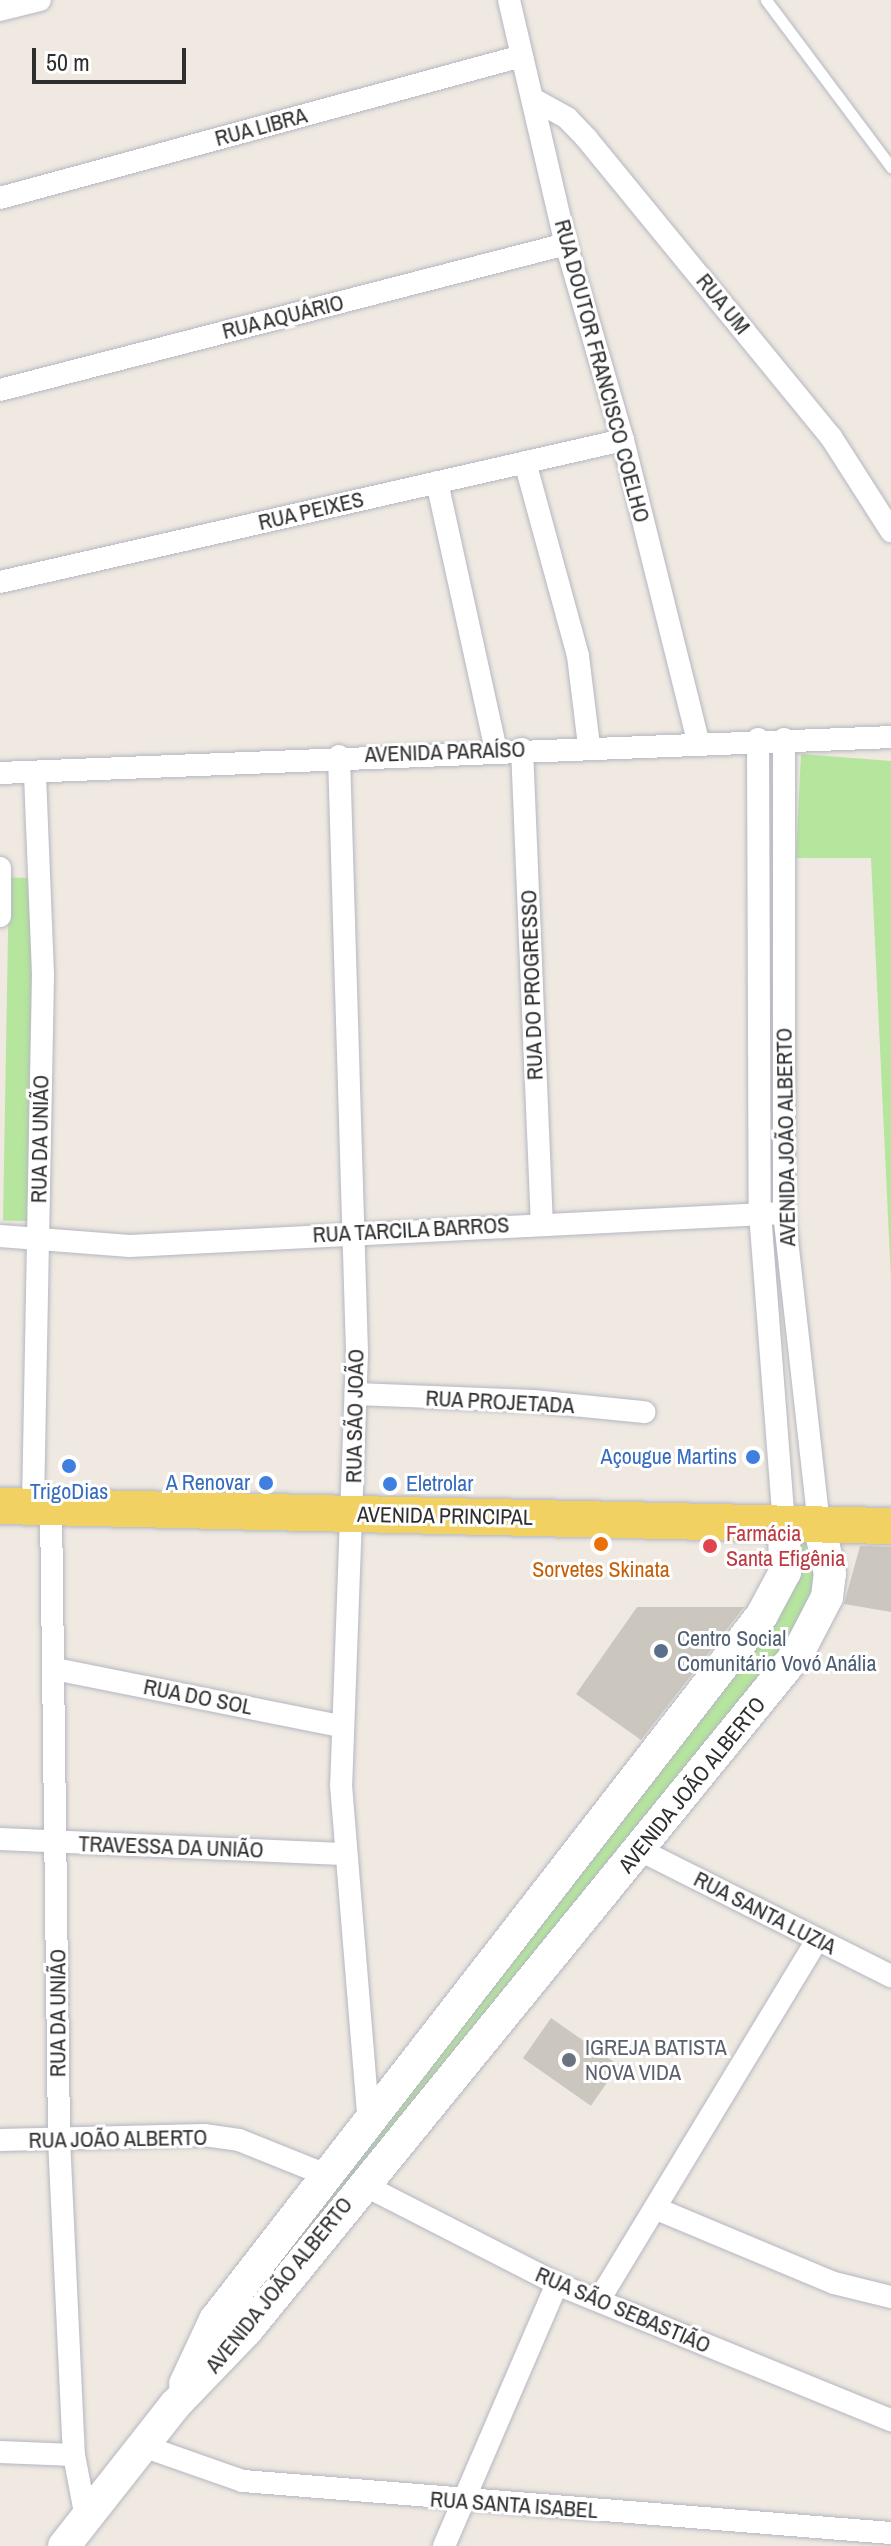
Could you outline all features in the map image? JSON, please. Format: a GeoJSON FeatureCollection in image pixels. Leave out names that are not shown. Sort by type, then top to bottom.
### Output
{"type":"FeatureCollection","features":[{"type":"Feature","properties":{"kind":"main road","name":"AVENIDA PRINCIPAL"},"geometry":{"type":"LineString","coordinates":[[28,1506],[891,1526]]}},
{"type":"Feature","properties":{"kind":"street"},"geometry":{"type":"LineString","coordinates":[[0,10],[40,0]]}},
{"type":"Feature","properties":{"kind":"street","name":"RUA DOUTOR FRANCISCO COELHO"},"geometry":{"type":"LineString","coordinates":[[509,0],[566,244],[623,440],[698,741]]}},
{"type":"Feature","properties":{"kind":"street","name":"RUA LIBRA"},"geometry":{"type":"LineString","coordinates":[[0,198],[522,56]]}},
{"type":"Feature","properties":{"kind":"street","name":"RUA UM"},"geometry":{"type":"LineString","coordinates":[[533,99],[567,118],[597,151],[831,437],[891,531]]}},
{"type":"Feature","properties":{"kind":"street","name":"RUA AQUÁRIO"},"geometry":{"type":"LineString","coordinates":[[0,390],[566,244]]}},
{"type":"Feature","properties":{"kind":"street","name":"RUA PEIXES"},"geometry":{"type":"LineString","coordinates":[[0,582],[623,440]]}},
{"type":"Feature","properties":{"kind":"street"},"geometry":{"type":"LineString","coordinates":[[525,462],[578,656],[589,746]]}},
{"type":"Feature","properties":{"kind":"street"},"geometry":{"type":"LineString","coordinates":[[437,482],[496,750]]}},
{"type":"Feature","properties":{"kind":"street","name":"AVENIDA PARAÍSO"},"geometry":{"type":"LineString","coordinates":[[0,773],[698,741],[891,737]]}},
{"type":"Feature","properties":{"kind":"street","name":"AVENIDA JOÃO ALBERTO"},"geometry":{"type":"LineString","coordinates":[[175,2405],[215,2320],[762,1615],[785,1572],[784,1523],[760,1213],[758,739]]}},
{"type":"Feature","properties":{"kind":"street","name":"AVENIDA JOÃO ALBERTO"},"geometry":{"type":"LineString","coordinates":[[64,2546],[175,2405],[247,2330],[362,2184],[640,1850],[810,1636],[827,1597],[830,1574],[819,1524],[784,1213],[784,739]]}},
{"type":"Feature","properties":{"kind":"street","name":"RUA DO PROGRESSO"},"geometry":{"type":"LineString","coordinates":[[522,749],[542,1222]]}},
{"type":"Feature","properties":{"kind":"street","name":"RUA SÃO JOÃO"},"geometry":{"type":"LineString","coordinates":[[339,756],[356,1232],[353,1514],[340,1726],[343,1854],[369,2122]]}},
{"type":"Feature","properties":{"kind":"street","name":"RUA DA UNIÃO"},"geometry":{"type":"LineString","coordinates":[[35,772],[42,868],[38,1241],[28,1506],[55,1669],[59,2139],[74,2455],[86,2518]]}},
{"type":"Feature","properties":{"kind":"street"},"geometry":{"type":"LineString","coordinates":[[0,916],[0,872],[42,868]]}},
{"type":"Feature","properties":{"kind":"street","name":"RUA TARCILA BARROS"},"geometry":{"type":"LineString","coordinates":[[0,1236],[130,1246],[542,1222],[784,1213]]}},
{"type":"Feature","properties":{"kind":"street","name":"RUA PROJETADA"},"geometry":{"type":"LineString","coordinates":[[356,1394],[533,1401],[644,1412]]}},
{"type":"Feature","properties":{"kind":"street","name":"RUA DO SOL"},"geometry":{"type":"LineString","coordinates":[[55,1669],[340,1726]]}},
{"type":"Feature","properties":{"kind":"street","name":"TRAVESSA DA UNIÃO"},"geometry":{"type":"LineString","coordinates":[[0,1839],[343,1854]]}},
{"type":"Feature","properties":{"kind":"street","name":"RUA SANTA LUZIA"},"geometry":{"type":"LineString","coordinates":[[640,1850],[891,1976]]}},
{"type":"Feature","properties":{"kind":"street"},"geometry":{"type":"LineString","coordinates":[[599,2300],[657,2209],[817,1940]]}},
{"type":"Feature","properties":{"kind":"street","name":"RUA JOÃO ALBERTO"},"geometry":{"type":"LineString","coordinates":[[0,2140],[216,2137],[239,2140],[326,2175]]}},
{"type":"Feature","properties":{"kind":"street","name":"RUA SÃO SEBASTIÃO"},"geometry":{"type":"LineString","coordinates":[[362,2184],[557,2284],[891,2420]]}},
{"type":"Feature","properties":{"kind":"street"},"geometry":{"type":"LineString","coordinates":[[657,2209],[834,2283],[891,2297]]}},
{"type":"Feature","properties":{"kind":"street"},"geometry":{"type":"LineString","coordinates":[[444,2546],[557,2284]]}},
{"type":"Feature","properties":{"kind":"street","name":"RUA SANTA ISABEL"},"geometry":{"type":"LineString","coordinates":[[143,2446],[243,2481],[461,2501],[891,2533]]}},
{"type":"Feature","properties":{"kind":"street"},"geometry":{"type":"LineString","coordinates":[[0,2452],[74,2455]]}},
{"type":"Feature","properties":{"kind":"lane"},"geometry":{"type":"LineString","coordinates":[[766,0],[891,167]]}},
{"type":"Feature","properties":{"kind":"green space"},"geometry":{"type":"Polygon","coordinates":[[[801,754],[891,761],[891,1280],[871,858],[796,858],[801,754]]]}},
{"type":"Feature","properties":{"kind":"green space"},"geometry":{"type":"Polygon","coordinates":[[[9,878],[33,878],[27,1221],[3,1221],[9,878]]]}},
{"type":"Feature","properties":{"kind":"green space"},"geometry":{"type":"Polygon","coordinates":[[[815,1537],[819,1579],[804,1626],[196,2378],[225,2322],[613,1816],[795,1538],[815,1537]]]}},
{"type":"Feature","properties":{"kind":"building"},"geometry":{"type":"Polygon","coordinates":[[[860,1546],[891,1547],[891,1612],[844,1604],[860,1546]]]}},
{"type":"Feature","properties":{"kind":"building","name":"Centro Social Comunitário Vovó Anália"},"geometry":{"type":"Polygon","coordinates":[[[637,1607],[744,1607],[641,1740],[576,1694],[637,1607]]]}},
{"type":"Feature","properties":{"kind":"building","name":"IGREJA BATISTA NOVA VIDA"},"geometry":{"type":"Polygon","coordinates":[[[551,2018],[619,2066],[591,2106],[523,2058],[551,2018]]]}},
{"type":"Feature","properties":{"kind":"place","name":"Açougue Martins"},"geometry":{"type":"Point","coordinates":[753,1457]}},
{"type":"Feature","properties":{"kind":"place","name":"TrigoDias"},"geometry":{"type":"Point","coordinates":[69,1466]}},
{"type":"Feature","properties":{"kind":"place","name":"A Renovar"},"geometry":{"type":"Point","coordinates":[266,1483]}},
{"type":"Feature","properties":{"kind":"place","name":"Eletrolar"},"geometry":{"type":"Point","coordinates":[390,1484]}},
{"type":"Feature","properties":{"kind":"place","name":"Sorvetes Skinata"},"geometry":{"type":"Point","coordinates":[601,1544]}},
{"type":"Feature","properties":{"kind":"place","name":"Farmácia Santa Efigênia"},"geometry":{"type":"Point","coordinates":[710,1546]}},
{"type":"Feature","properties":{"kind":"place","name":"Centro Social Comunitário Vovó Anália"},"geometry":{"type":"Point","coordinates":[661,1651]}},
{"type":"Feature","properties":{"kind":"place","name":"IGREJA BATISTA NOVA VIDA"},"geometry":{"type":"Point","coordinates":[569,2060]}}]}
